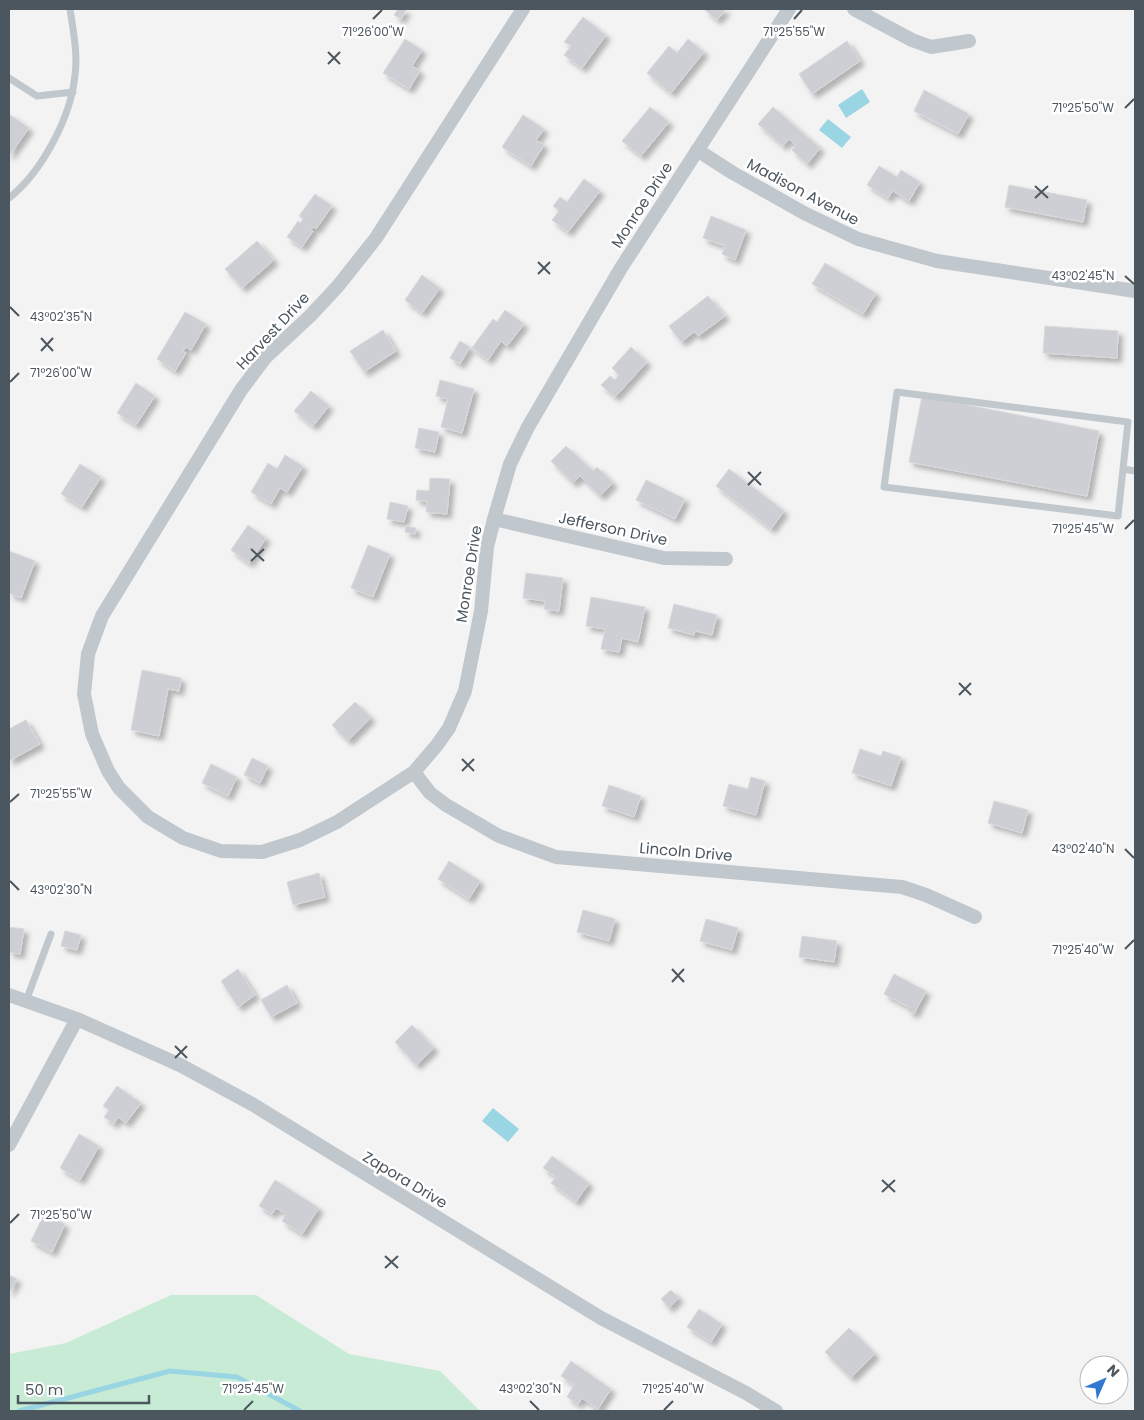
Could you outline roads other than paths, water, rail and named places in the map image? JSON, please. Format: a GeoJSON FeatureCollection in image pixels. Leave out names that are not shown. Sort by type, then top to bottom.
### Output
{"type":"FeatureCollection","features":[{"type":"Feature","properties":{"kind":"street","name":"Harvest Drive"},"geometry":{"type":"LineString","coordinates":[[84,694],[88,654],[102,616],[240,390],[265,358],[310,316],[338,286],[376,238],[523,9]]}},
{"type":"Feature","properties":{"kind":"street","name":"Monroe Drive"},"geometry":{"type":"LineString","coordinates":[[84,694],[92,734],[108,772],[119,788],[148,817],[183,838],[221,851],[262,852],[300,840],[337,822],[414,772],[449,728],[465,691],[481,610],[487,548],[510,464],[528,427],[621,268],[789,9]]}},
{"type":"Feature","properties":{"kind":"street"},"geometry":{"type":"LineString","coordinates":[[854,9],[912,40],[931,47],[969,41]]}},
{"type":"Feature","properties":{"kind":"street","name":"Madison Avenue"},"geometry":{"type":"LineString","coordinates":[[697,150],[733,173],[804,213],[858,239],[937,261],[1135,291]]}},
{"type":"Feature","properties":{"kind":"street","name":"Jefferson Drive"},"geometry":{"type":"LineString","coordinates":[[494,519],[664,558],[726,559]]}},
{"type":"Feature","properties":{"kind":"street","name":"Lincoln Drive"},"geometry":{"type":"LineString","coordinates":[[414,772],[430,793],[446,805],[498,836],[556,857],[902,887],[926,895],[975,917]]}},
{"type":"Feature","properties":{"kind":"street","name":"Zapora Drive"},"geometry":{"type":"LineString","coordinates":[[9,995],[77,1019],[180,1066],[252,1104],[601,1318],[746,1393],[776,1411]]}},
{"type":"Feature","properties":{"kind":"street"},"geometry":{"type":"LineString","coordinates":[[9,1145],[77,1019]]}},
{"type":"Feature","properties":{"kind":"lane"},"geometry":{"type":"LineString","coordinates":[[9,198],[21,188],[43,161],[65,116],[73,92],[76,72],[70,9]]}},
{"type":"Feature","properties":{"kind":"lane"},"geometry":{"type":"LineString","coordinates":[[9,78],[37,96],[73,92]]}},
{"type":"Feature","properties":{"kind":"lane"},"geometry":{"type":"LineString","coordinates":[[897,392],[1128,422],[1123,469],[1118,516],[884,487],[897,392]]}},
{"type":"Feature","properties":{"kind":"lane"},"geometry":{"type":"LineString","coordinates":[[1123,469],[1135,471]]}},
{"type":"Feature","properties":{"kind":"lane"},"geometry":{"type":"LineString","coordinates":[[26,1001],[50,934]]}},
{"type":"Feature","properties":{"kind":"water"},"geometry":{"type":"Polygon","coordinates":[[[862,89],[870,102],[846,118],[838,105],[862,89]]]}},
{"type":"Feature","properties":{"kind":"water"},"geometry":{"type":"Polygon","coordinates":[[[828,119],[851,137],[842,148],[819,130],[828,119]]]}},
{"type":"Feature","properties":{"kind":"water"},"geometry":{"type":"Polygon","coordinates":[[[493,1108],[519,1129],[508,1142],[482,1121],[493,1108]]]}},
{"type":"Feature","properties":{"kind":"waterway"},"geometry":{"type":"LineString","coordinates":[[19,1411],[170,1371],[237,1377],[300,1411]]}}]}
